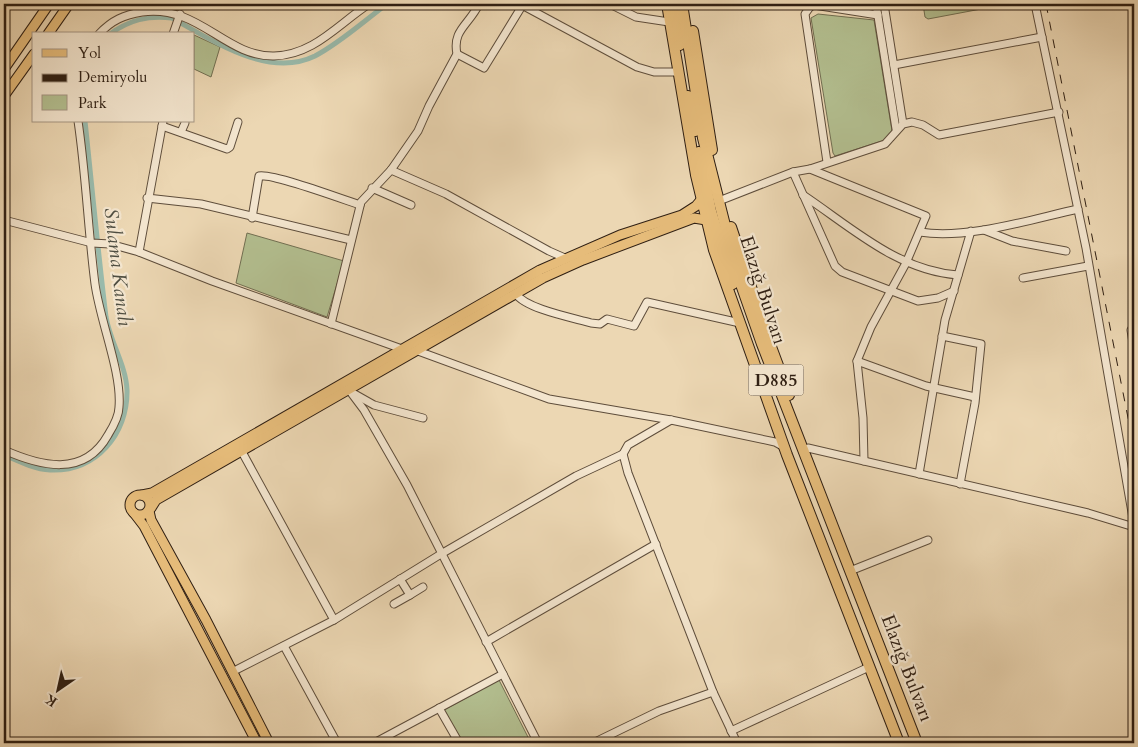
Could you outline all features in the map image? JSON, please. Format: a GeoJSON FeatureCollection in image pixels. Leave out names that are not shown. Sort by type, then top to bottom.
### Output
{"type":"FeatureCollection","features":[{"type":"Feature","properties":{"kind":"highway"},"geometry":{"type":"LineString","coordinates":[[667,4],[677,72],[701,200],[714,250],[780,441],[899,743]]}},
{"type":"Feature","properties":{"kind":"highway","name":"Elazığ Bulvarı"},"geometry":{"type":"LineString","coordinates":[[674,4],[683,71],[708,195],[746,328],[906,743]]}},
{"type":"Feature","properties":{"kind":"highway","name":"Elazığ Bulvarı"},"geometry":{"type":"LineString","coordinates":[[682,4],[703,138],[737,273],[762,344],[917,743]]}},
{"type":"Feature","properties":{"kind":"highway"},"geometry":{"type":"LineString","coordinates":[[689,4],[712,148],[724,200],[770,344],[808,448],[924,743]]}},
{"type":"Feature","properties":{"kind":"main road"},"geometry":{"type":"LineString","coordinates":[[4,69],[49,4]]}},
{"type":"Feature","properties":{"kind":"main road"},"geometry":{"type":"LineString","coordinates":[[49,32],[70,4]]}},
{"type":"Feature","properties":{"kind":"main road"},"geometry":{"type":"LineString","coordinates":[[4,96],[32,57]]}},
{"type":"Feature","properties":{"kind":"main road"},"geometry":{"type":"LineString","coordinates":[[257,743],[144,526],[130,508],[131,501],[135,496],[152,493],[402,349],[565,258],[620,235],[682,215],[696,206],[701,200]]}},
{"type":"Feature","properties":{"kind":"main road"},"geometry":{"type":"LineString","coordinates":[[134,513],[140,516],[150,509],[156,500],[336,395],[349,390],[418,351],[543,278],[583,260],[694,218],[706,220]]}},
{"type":"Feature","properties":{"kind":"main road"},"geometry":{"type":"LineString","coordinates":[[142,495],[148,498],[151,520],[269,743]]}},
{"type":"Feature","properties":{"kind":"street"},"geometry":{"type":"LineString","coordinates":[[102,32],[123,16],[149,11],[178,19],[250,52],[272,56],[290,54],[315,44],[369,4]]}},
{"type":"Feature","properties":{"kind":"street"},"geometry":{"type":"LineString","coordinates":[[331,324],[360,205],[372,188],[391,170],[418,131],[457,54],[454,42],[456,37],[474,16],[479,4]]}},
{"type":"Feature","properties":{"kind":"street"},"geometry":{"type":"LineString","coordinates":[[610,4],[636,17],[670,22]]}},
{"type":"Feature","properties":{"kind":"street"},"geometry":{"type":"LineString","coordinates":[[876,4],[896,129]]}},
{"type":"Feature","properties":{"kind":"street"},"geometry":{"type":"LineString","coordinates":[[884,4],[903,124]]}},
{"type":"Feature","properties":{"kind":"street"},"geometry":{"type":"LineString","coordinates":[[808,448],[1088,513],[1134,526],[1110,376],[1059,112],[1035,4]]}},
{"type":"Feature","properties":{"kind":"street"},"geometry":{"type":"LineString","coordinates":[[457,54],[484,68],[521,5],[629,64],[654,72],[677,72]]}},
{"type":"Feature","properties":{"kind":"street"},"geometry":{"type":"LineString","coordinates":[[827,162],[805,14],[814,5],[878,15]]}},
{"type":"Feature","properties":{"kind":"street"},"geometry":{"type":"LineString","coordinates":[[174,32],[178,19]]}},
{"type":"Feature","properties":{"kind":"street"},"geometry":{"type":"LineString","coordinates":[[894,65],[1042,37]]}},
{"type":"Feature","properties":{"kind":"street"},"geometry":{"type":"LineString","coordinates":[[724,200],[793,172],[810,169],[885,144],[896,129],[903,124],[912,122],[923,125],[939,135],[1059,112]]}},
{"type":"Feature","properties":{"kind":"street"},"geometry":{"type":"LineString","coordinates":[[4,450],[31,461],[45,464],[76,462],[88,458],[96,451],[106,438],[117,417],[119,391],[97,300],[94,243],[78,122]]}},
{"type":"Feature","properties":{"kind":"street"},"geometry":{"type":"LineString","coordinates":[[181,132],[185,122]]}},
{"type":"Feature","properties":{"kind":"street"},"geometry":{"type":"LineString","coordinates":[[139,252],[147,198],[162,124],[227,149],[230,147],[238,122]]}},
{"type":"Feature","properties":{"kind":"street"},"geometry":{"type":"LineString","coordinates":[[810,169],[924,214],[926,218],[906,263],[871,327],[858,361],[863,418],[864,461]]}},
{"type":"Feature","properties":{"kind":"street"},"geometry":{"type":"LineString","coordinates":[[391,170],[446,194],[565,258]]}},
{"type":"Feature","properties":{"kind":"street"},"geometry":{"type":"LineString","coordinates":[[793,172],[836,266],[854,278],[918,301],[938,298],[954,291]]}},
{"type":"Feature","properties":{"kind":"street"},"geometry":{"type":"LineString","coordinates":[[252,218],[259,176],[263,175],[281,178],[360,205]]}},
{"type":"Feature","properties":{"kind":"street"},"geometry":{"type":"LineString","coordinates":[[372,188],[411,205]]}},
{"type":"Feature","properties":{"kind":"street"},"geometry":{"type":"LineString","coordinates":[[803,195],[906,263],[943,274],[958,275]]}},
{"type":"Feature","properties":{"kind":"street"},"geometry":{"type":"LineString","coordinates":[[147,198],[201,204],[252,218],[351,240]]}},
{"type":"Feature","properties":{"kind":"street"},"geometry":{"type":"LineString","coordinates":[[920,232],[934,235],[983,230],[1078,209]]}},
{"type":"Feature","properties":{"kind":"street"},"geometry":{"type":"LineString","coordinates":[[4,220],[94,243],[139,252],[402,349]]}},
{"type":"Feature","properties":{"kind":"street"},"geometry":{"type":"LineString","coordinates":[[983,230],[1012,241],[1066,251]]}},
{"type":"Feature","properties":{"kind":"street"},"geometry":{"type":"LineString","coordinates":[[919,474],[942,336],[971,231]]}},
{"type":"Feature","properties":{"kind":"street"},"geometry":{"type":"LineString","coordinates":[[1022,278],[1088,266]]}},
{"type":"Feature","properties":{"kind":"street"},"geometry":{"type":"LineString","coordinates":[[516,294],[522,300],[535,306],[592,323],[600,324],[607,319],[634,326],[647,302],[740,323]]}},
{"type":"Feature","properties":{"kind":"street"},"geometry":{"type":"LineString","coordinates":[[1132,328],[1134,350]]}},
{"type":"Feature","properties":{"kind":"street"},"geometry":{"type":"LineString","coordinates":[[942,336],[981,344],[975,397],[960,484]]}},
{"type":"Feature","properties":{"kind":"street"},"geometry":{"type":"LineString","coordinates":[[418,351],[549,399],[780,441]]}},
{"type":"Feature","properties":{"kind":"street"},"geometry":{"type":"LineString","coordinates":[[858,361],[888,374],[934,388],[975,397]]}},
{"type":"Feature","properties":{"kind":"street"},"geometry":{"type":"LineString","coordinates":[[349,390],[374,405],[423,418]]}},
{"type":"Feature","properties":{"kind":"street"},"geometry":{"type":"LineString","coordinates":[[349,390],[364,410],[408,485],[441,554],[538,743]]}},
{"type":"Feature","properties":{"kind":"street"},"geometry":{"type":"LineString","coordinates":[[232,672],[334,620],[441,554],[576,476],[623,454],[628,445],[671,420]]}},
{"type":"Feature","properties":{"kind":"street"},"geometry":{"type":"LineString","coordinates":[[241,450],[334,620]]}},
{"type":"Feature","properties":{"kind":"street"},"geometry":{"type":"LineString","coordinates":[[623,454],[713,692],[737,743]]}},
{"type":"Feature","properties":{"kind":"street"},"geometry":{"type":"LineString","coordinates":[[855,569],[928,540]]}},
{"type":"Feature","properties":{"kind":"street"},"geometry":{"type":"LineString","coordinates":[[486,642],[656,544]]}},
{"type":"Feature","properties":{"kind":"street"},"geometry":{"type":"LineString","coordinates":[[400,579],[410,594]]}},
{"type":"Feature","properties":{"kind":"street"},"geometry":{"type":"LineString","coordinates":[[394,604],[423,587]]}},
{"type":"Feature","properties":{"kind":"street"},"geometry":{"type":"LineString","coordinates":[[284,646],[337,743]]}},
{"type":"Feature","properties":{"kind":"street"},"geometry":{"type":"LineString","coordinates":[[731,731],[869,667]]}},
{"type":"Feature","properties":{"kind":"street"},"geometry":{"type":"LineString","coordinates":[[374,743],[503,674]]}},
{"type":"Feature","properties":{"kind":"street"},"geometry":{"type":"LineString","coordinates":[[593,743],[659,711],[713,692]]}},
{"type":"Feature","properties":{"kind":"street"},"geometry":{"type":"LineString","coordinates":[[439,708],[459,743]]}},
{"type":"Feature","properties":{"kind":"green space"},"geometry":{"type":"Polygon","coordinates":[[[923,4],[998,4],[997,6],[928,19],[925,17],[923,4]]]}},
{"type":"Feature","properties":{"kind":"green space"},"geometry":{"type":"Polygon","coordinates":[[[818,14],[874,20],[892,131],[888,139],[835,156],[833,153],[811,18],[818,14]]]}},
{"type":"Feature","properties":{"kind":"green space"},"geometry":{"type":"Polygon","coordinates":[[[195,35],[220,47],[211,77],[195,69],[195,35]]]}},
{"type":"Feature","properties":{"kind":"green space"},"geometry":{"type":"Polygon","coordinates":[[[247,233],[344,261],[327,317],[236,283],[247,233]]]}},
{"type":"Feature","properties":{"kind":"green space"},"geometry":{"type":"Polygon","coordinates":[[[499,680],[531,743],[462,743],[444,710],[499,680]]]}},
{"type":"Feature","properties":{"kind":"waterway","name":"Sulama Kanalı"},"geometry":{"type":"LineString","coordinates":[[113,32],[124,25],[147,18],[172,18],[222,46],[241,54],[278,63],[297,62],[324,51],[387,4]]}},
{"type":"Feature","properties":{"kind":"waterway","name":"Sulama Kanalı"},"geometry":{"type":"LineString","coordinates":[[4,455],[38,468],[50,470],[67,469],[82,465],[95,457],[115,435],[122,421],[126,406],[127,390],[124,372],[106,317],[85,122]]}},
{"type":"Feature","properties":{"kind":"railway"},"geometry":{"type":"LineString","coordinates":[[1046,4],[1134,448]]}}]}
